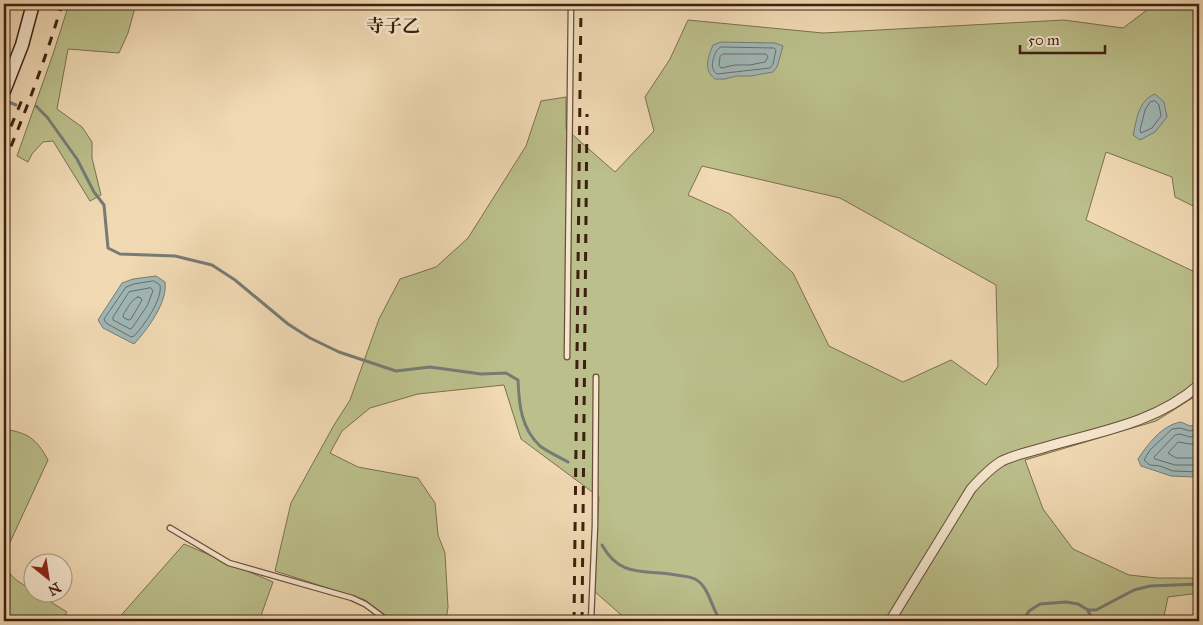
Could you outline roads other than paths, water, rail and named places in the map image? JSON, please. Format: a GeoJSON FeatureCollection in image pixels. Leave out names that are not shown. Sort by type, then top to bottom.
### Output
{"type":"FeatureCollection","features":[{"type":"Feature","properties":{"kind":"main road"},"geometry":{"type":"LineString","coordinates":[[4,91],[22,45],[33,4]]}},
{"type":"Feature","properties":{"kind":"street"},"geometry":{"type":"LineString","coordinates":[[890,621],[970,488],[1002,461],[1147,418],[1172,406],[1199,385]]}},
{"type":"Feature","properties":{"kind":"lane"},"geometry":{"type":"LineString","coordinates":[[567,357],[571,4]]}},
{"type":"Feature","properties":{"kind":"lane"},"geometry":{"type":"LineString","coordinates":[[571,13],[578,10]]}},
{"type":"Feature","properties":{"kind":"lane"},"geometry":{"type":"LineString","coordinates":[[591,621],[595,525],[596,376]]}},
{"type":"Feature","properties":{"kind":"lane"},"geometry":{"type":"LineString","coordinates":[[170,528],[229,562],[352,598],[365,604],[388,621]]}},
{"type":"Feature","properties":{"kind":"water"},"geometry":{"type":"Polygon","coordinates":[[[721,42],[775,43],[783,46],[777,67],[773,72],[715,79],[709,72],[708,59],[713,45],[721,42]]]}},
{"type":"Feature","properties":{"kind":"water"},"geometry":{"type":"Polygon","coordinates":[[[1155,94],[1164,102],[1167,117],[1155,132],[1140,140],[1133,135],[1137,117],[1145,101],[1155,94]]]}},
{"type":"Feature","properties":{"kind":"water"},"geometry":{"type":"Polygon","coordinates":[[[156,276],[165,282],[163,298],[156,315],[134,344],[103,328],[98,320],[122,283],[133,279],[156,276]]]}},
{"type":"Feature","properties":{"kind":"water"},"geometry":{"type":"Polygon","coordinates":[[[1181,422],[1190,426],[1199,424],[1199,476],[1171,476],[1141,466],[1138,459],[1151,441],[1168,427],[1181,422]]]}},
{"type":"Feature","properties":{"kind":"waterway"},"geometry":{"type":"LineString","coordinates":[[4,100],[16,105]]}},
{"type":"Feature","properties":{"kind":"waterway"},"geometry":{"type":"LineString","coordinates":[[36,106],[47,117],[77,159],[94,192],[104,205],[108,248],[120,254],[175,256],[212,265],[235,280],[288,324],[310,338],[339,352],[396,371],[430,367],[481,374],[506,373],[518,380],[522,416],[529,432],[540,446],[568,462]]}},
{"type":"Feature","properties":{"kind":"waterway"},"geometry":{"type":"LineString","coordinates":[[602,545],[609,556],[625,568],[686,576],[695,579],[704,587],[721,621]]}},
{"type":"Feature","properties":{"kind":"waterway"},"geometry":{"type":"LineString","coordinates":[[1023,621],[1029,611],[1040,604],[1066,602],[1078,604],[1088,610],[1096,610],[1134,590],[1150,586],[1199,584]]}},
{"type":"Feature","properties":{"kind":"waterway"},"geometry":{"type":"LineString","coordinates":[[1088,611],[1094,621]]}},
{"type":"Feature","properties":{"kind":"railway"},"geometry":{"type":"LineString","coordinates":[[4,163],[35,84],[62,4]]}},
{"type":"Feature","properties":{"kind":"railway"},"geometry":{"type":"LineString","coordinates":[[574,621],[581,4]]}},
{"type":"Feature","properties":{"kind":"railway"},"geometry":{"type":"LineString","coordinates":[[4,143],[24,95]]}},
{"type":"Feature","properties":{"kind":"railway"},"geometry":{"type":"LineString","coordinates":[[582,621],[587,114]]}},
{"type":"Feature","properties":{"kind":"district","name":"寺子乙"},"geometry":{"type":"Point","coordinates":[393,26]}}]}
